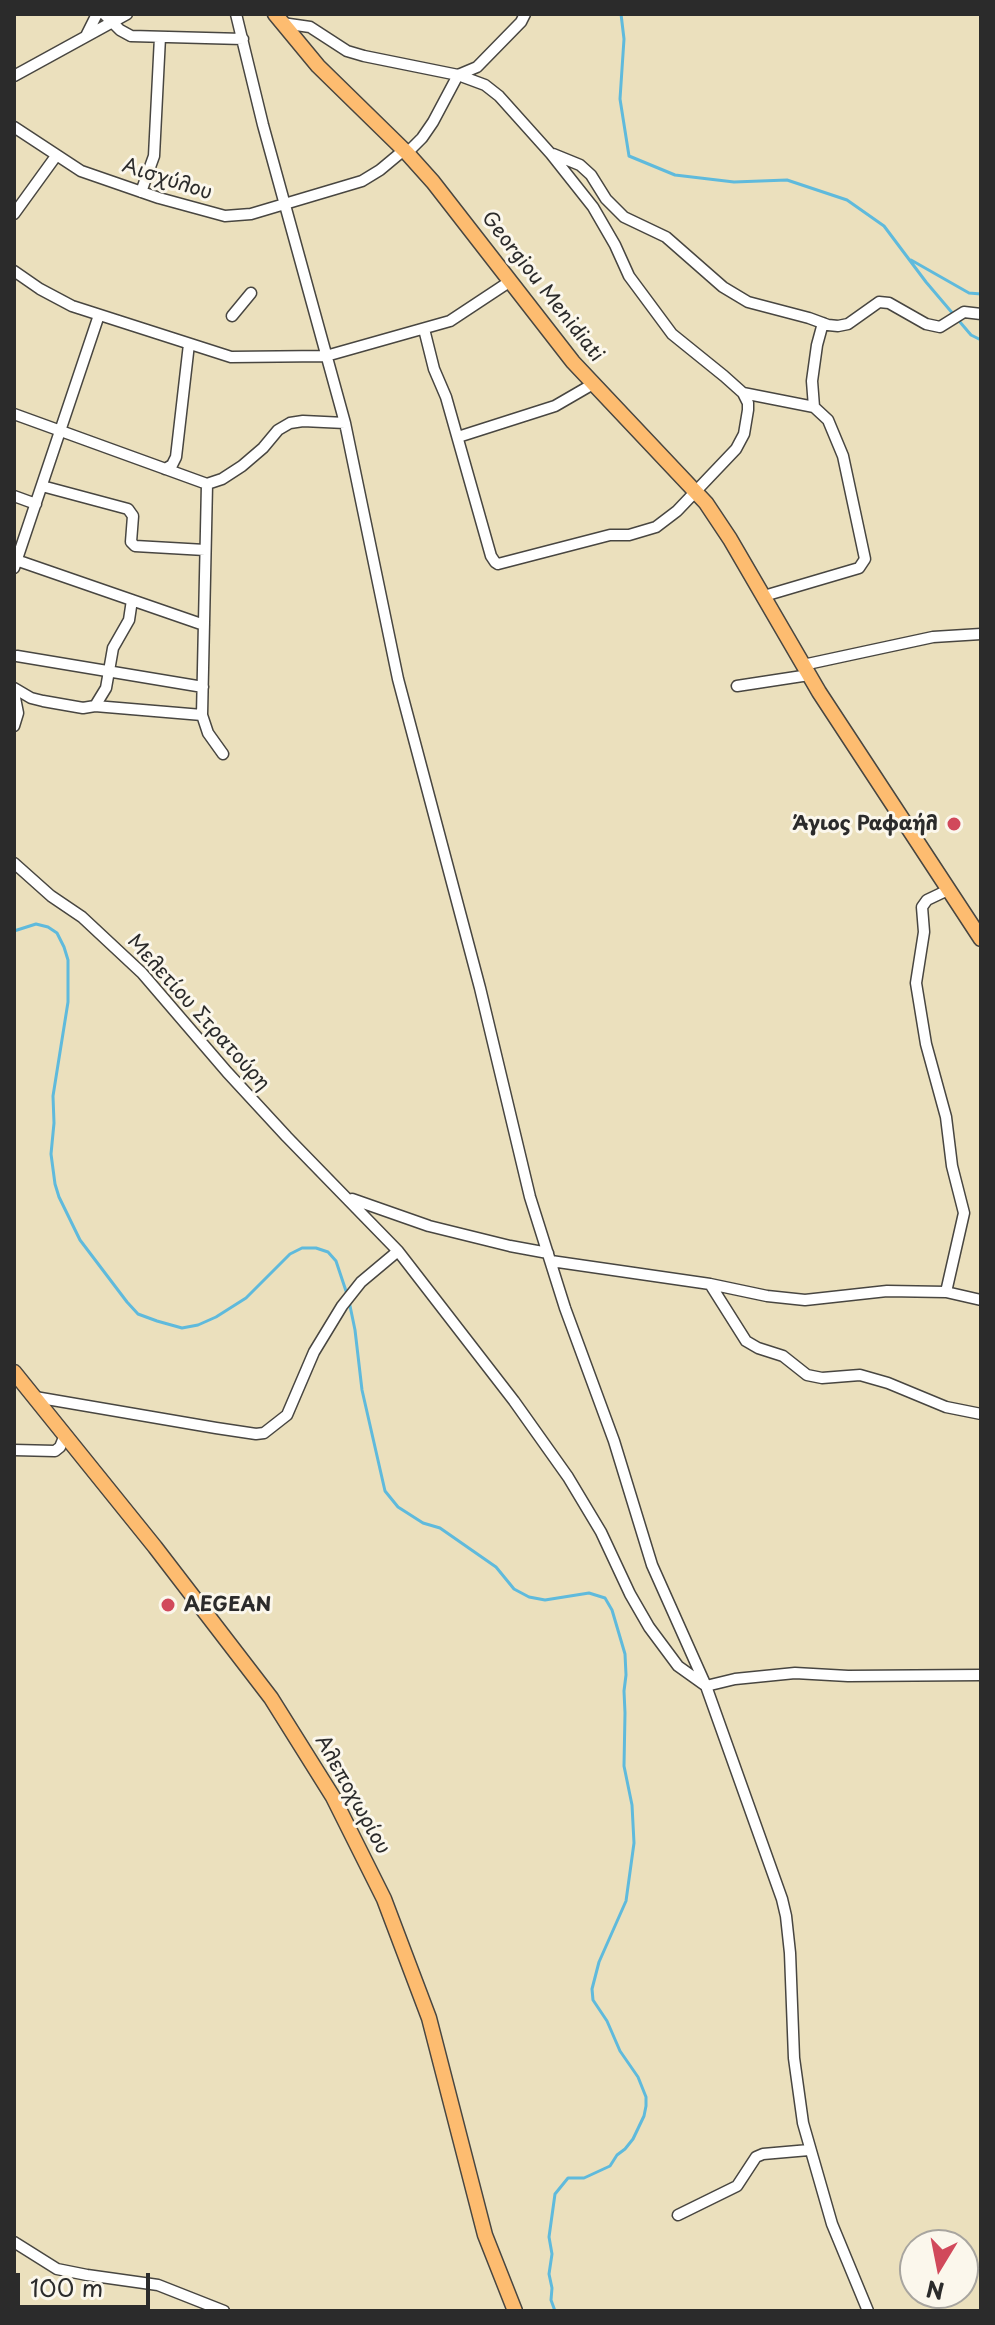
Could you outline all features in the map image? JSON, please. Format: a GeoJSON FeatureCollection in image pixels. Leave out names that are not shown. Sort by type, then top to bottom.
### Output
{"type":"FeatureCollection","features":[{"type":"Feature","properties":{"kind":"main road","name":"Georgiou Menidiati"},"geometry":{"type":"LineString","coordinates":[[279,19],[318,66],[406,152],[446,198],[573,362],[706,503],[879,786],[981,939]]}},
{"type":"Feature","properties":{"kind":"main road","name":"Αλεποχωρίου"},"geometry":{"type":"LineString","coordinates":[[14,1372],[271,1698],[312,1760],[354,1836],[384,1899],[429,2018],[485,2235],[515,2311]]}},
{"type":"Feature","properties":{"kind":"street"},"geometry":{"type":"LineString","coordinates":[[86,36],[97,14]]}},
{"type":"Feature","properties":{"kind":"street"},"geometry":{"type":"LineString","coordinates":[[14,76],[86,36],[108,18],[127,14]]}},
{"type":"Feature","properties":{"kind":"street"},"geometry":{"type":"LineString","coordinates":[[236,14],[345,423],[398,679],[480,988],[530,1197],[587,1372],[614,1441],[652,1565],[706,1686],[777,1881],[786,1916],[794,2058],[803,2123],[832,2224],[868,2311]]}},
{"type":"Feature","properties":{"kind":"street"},"geometry":{"type":"LineString","coordinates":[[515,14],[515,28]]}},
{"type":"Feature","properties":{"kind":"street"},"geometry":{"type":"LineString","coordinates":[[458,75],[477,67],[521,22],[525,14]]}},
{"type":"Feature","properties":{"kind":"street"},"geometry":{"type":"LineString","coordinates":[[108,18],[131,36],[243,39]]}},
{"type":"Feature","properties":{"kind":"street"},"geometry":{"type":"LineString","coordinates":[[279,19],[301,20],[347,51],[458,75],[485,85],[499,96],[593,207],[629,276],[661,321],[672,334],[743,393],[748,410],[741,442],[677,511],[656,527],[629,535],[610,535],[498,564],[491,556],[424,329]]}},
{"type":"Feature","properties":{"kind":"street"},"geometry":{"type":"LineString","coordinates":[[141,192],[154,156],[160,37]]}},
{"type":"Feature","properties":{"kind":"street","name":"Αισχύλου"},"geometry":{"type":"LineString","coordinates":[[14,127],[81,171],[225,216],[251,214],[373,176],[422,138],[458,75]]}},
{"type":"Feature","properties":{"kind":"street"},"geometry":{"type":"LineString","coordinates":[[551,154],[580,165],[624,217],[671,240],[696,265],[735,296],[748,302],[838,326],[848,324],[879,302],[889,303],[926,324],[940,327],[964,312],[981,314]]}},
{"type":"Feature","properties":{"kind":"street"},"geometry":{"type":"LineString","coordinates":[[14,214],[56,156]]}},
{"type":"Feature","properties":{"kind":"street"},"geometry":{"type":"LineString","coordinates":[[14,271],[58,300],[231,357],[326,356],[450,321],[509,282]]}},
{"type":"Feature","properties":{"kind":"street"},"geometry":{"type":"LineString","coordinates":[[232,316],[251,293]]}},
{"type":"Feature","properties":{"kind":"street"},"geometry":{"type":"LineString","coordinates":[[99,315],[15,564],[204,625]]}},
{"type":"Feature","properties":{"kind":"street"},"geometry":{"type":"LineString","coordinates":[[814,407],[812,381],[823,323]]}},
{"type":"Feature","properties":{"kind":"street"},"geometry":{"type":"LineString","coordinates":[[165,469],[172,465],[176,457],[189,344]]}},
{"type":"Feature","properties":{"kind":"street"},"geometry":{"type":"LineString","coordinates":[[458,437],[555,406],[593,384]]}},
{"type":"Feature","properties":{"kind":"street"},"geometry":{"type":"LineString","coordinates":[[743,393],[814,407],[828,420],[840,448],[865,559],[859,568],[764,596]]}},
{"type":"Feature","properties":{"kind":"street"},"geometry":{"type":"LineString","coordinates":[[14,414],[207,484],[222,479],[242,466],[284,426],[297,421],[345,423]]}},
{"type":"Feature","properties":{"kind":"street"},"geometry":{"type":"LineString","coordinates":[[207,484],[202,715],[208,733],[223,754]]}},
{"type":"Feature","properties":{"kind":"street"},"geometry":{"type":"LineString","coordinates":[[42,486],[128,509],[133,516],[131,542],[135,546],[205,550]]}},
{"type":"Feature","properties":{"kind":"street"},"geometry":{"type":"LineString","coordinates":[[14,496],[36,504]]}},
{"type":"Feature","properties":{"kind":"street"},"geometry":{"type":"LineString","coordinates":[[95,706],[106,688],[113,648],[129,620],[132,600]]}},
{"type":"Feature","properties":{"kind":"street"},"geometry":{"type":"LineString","coordinates":[[737,686],[933,637],[981,634]]}},
{"type":"Feature","properties":{"kind":"street"},"geometry":{"type":"LineString","coordinates":[[17,656],[203,687]]}},
{"type":"Feature","properties":{"kind":"street"},"geometry":{"type":"LineString","coordinates":[[14,690],[31,698],[83,708],[95,706],[202,715]]}},
{"type":"Feature","properties":{"kind":"street"},"geometry":{"type":"LineString","coordinates":[[14,690],[18,713],[14,726]]}},
{"type":"Feature","properties":{"kind":"street","name":"Μελετίου Στρατούρη"},"geometry":{"type":"LineString","coordinates":[[14,863],[51,896],[82,917],[142,973],[227,1072],[398,1251],[514,1401],[568,1477],[601,1532],[649,1627],[678,1666],[706,1686]]}},
{"type":"Feature","properties":{"kind":"street"},"geometry":{"type":"LineString","coordinates":[[946,1292],[964,1213],[952,1166],[946,1117],[926,1044],[916,983],[924,932],[922,907],[927,900],[948,890]]}},
{"type":"Feature","properties":{"kind":"street"},"geometry":{"type":"LineString","coordinates":[[347,1197],[429,1226],[549,1257],[767,1296],[805,1300],[887,1291],[946,1292],[981,1300]]}},
{"type":"Feature","properties":{"kind":"street"},"geometry":{"type":"LineString","coordinates":[[35,1397],[216,1428],[264,1433],[287,1415],[314,1352],[342,1306],[374,1270],[398,1251]]}},
{"type":"Feature","properties":{"kind":"street"},"geometry":{"type":"LineString","coordinates":[[710,1284],[746,1341],[783,1356],[807,1375],[822,1378],[860,1375],[946,1407],[981,1414]]}},
{"type":"Feature","properties":{"kind":"street"},"geometry":{"type":"LineString","coordinates":[[14,1450],[55,1451],[65,1435]]}},
{"type":"Feature","properties":{"kind":"street"},"geometry":{"type":"LineString","coordinates":[[706,1686],[735,1679],[795,1673],[848,1676],[981,1675]]}},
{"type":"Feature","properties":{"kind":"street"},"geometry":{"type":"LineString","coordinates":[[678,2215],[737,2186],[756,2157],[809,2150]]}},
{"type":"Feature","properties":{"kind":"street"},"geometry":{"type":"LineString","coordinates":[[14,2242],[57,2269],[158,2285],[224,2311]]}},
{"type":"Feature","properties":{"kind":"waterway"},"geometry":{"type":"LineString","coordinates":[[621,14],[624,39],[620,99],[629,156],[675,175],[734,182],[787,180],[847,200],[884,226],[971,335],[981,340]]}},
{"type":"Feature","properties":{"kind":"waterway"},"geometry":{"type":"LineString","coordinates":[[911,260],[969,293],[981,294]]}},
{"type":"Feature","properties":{"kind":"waterway"},"geometry":{"type":"LineString","coordinates":[[14,931],[36,924],[48,927],[57,933],[64,947],[68,960],[68,1002],[53,1096],[51,1154],[55,1184],[80,1240],[138,1314],[182,1328],[198,1325],[246,1298],[290,1254],[302,1248],[328,1252],[336,1261],[347,1294]]}},
{"type":"Feature","properties":{"kind":"waterway"},"geometry":{"type":"LineString","coordinates":[[349,1301],[362,1390],[385,1491],[398,1507],[423,1523],[440,1528],[496,1567],[514,1589],[529,1597],[545,1600],[589,1593],[605,1598],[612,1610],[625,1654],[624,1766],[632,1805],[634,1843],[626,1901],[599,1962],[592,1989],[593,2000],[607,2021],[620,2051],[638,2077],[646,2106],[633,2139],[610,2166],[584,2178],[568,2178],[555,2194],[549,2237],[552,2254],[549,2274],[551,2300],[555,2311]]}},
{"type":"Feature","properties":{"kind":"place","name":"Άγιος Ραφαήλ"},"geometry":{"type":"Point","coordinates":[954,824]}},
{"type":"Feature","properties":{"kind":"place","name":"AEGEAN"},"geometry":{"type":"Point","coordinates":[168,1605]}}]}
